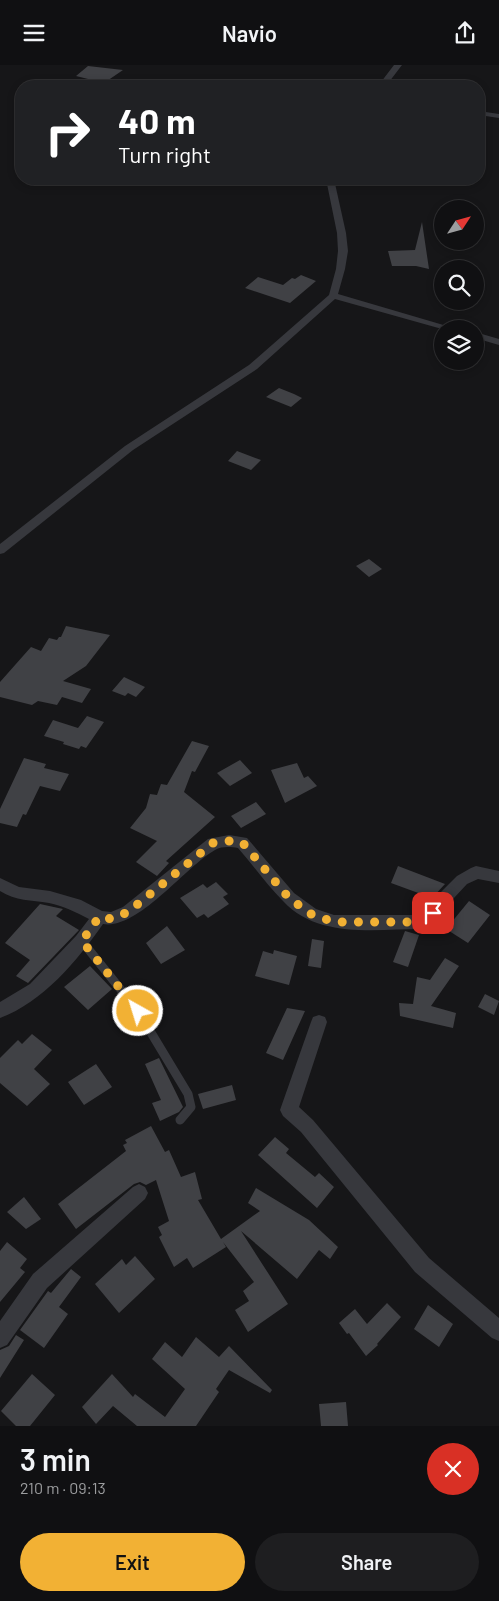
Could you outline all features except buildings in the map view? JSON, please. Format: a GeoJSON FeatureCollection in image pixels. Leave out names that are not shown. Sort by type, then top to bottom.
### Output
{"type":"FeatureCollection","features":[{"type":"Feature","properties":{"kind":"street"},"geometry":{"type":"LineString","coordinates":[[387,80],[398,65]]}},
{"type":"Feature","properties":{"kind":"street"},"geometry":{"type":"LineString","coordinates":[[485,114],[499,116]]}},
{"type":"Feature","properties":{"kind":"street"},"geometry":{"type":"LineString","coordinates":[[0,550],[129,448],[253,367],[333,296],[342,266],[343,251],[331,185]]}},
{"type":"Feature","properties":{"kind":"street"},"geometry":{"type":"LineString","coordinates":[[333,296],[434,324]]}},
{"type":"Feature","properties":{"kind":"street"},"geometry":{"type":"LineString","coordinates":[[484,338],[499,342]]}},
{"type":"Feature","properties":{"kind":"street"},"geometry":{"type":"LineString","coordinates":[[0,884],[16,893],[50,897],[81,907],[99,917],[112,919],[128,912],[213,843],[242,842],[289,898],[311,914],[334,922],[422,922],[462,880],[476,872],[499,877]]}},
{"type":"Feature","properties":{"kind":"street"},"geometry":{"type":"LineString","coordinates":[[0,1011],[36,989],[82,941],[99,917]]}},
{"type":"Feature","properties":{"kind":"street"},"geometry":{"type":"LineString","coordinates":[[319,1022],[289,1110],[307,1126],[350,1181],[422,1265],[499,1331]]}},
{"type":"Feature","properties":{"kind":"street"},"geometry":{"type":"LineString","coordinates":[[0,1338],[40,1281],[140,1193]]}},
{"type":"Feature","properties":{"kind":"lane"},"geometry":{"type":"LineString","coordinates":[[82,941],[138,1011],[188,1095],[191,1107],[180,1120]]}},
{"type":"Feature","properties":{"kind":"route"},"geometry":{"type":"LineString","coordinates":[[138,1011],[82,941],[99,917],[112,919],[128,912],[213,843],[242,842],[289,898],[311,914],[334,922],[422,922],[433,913]]}}]}
